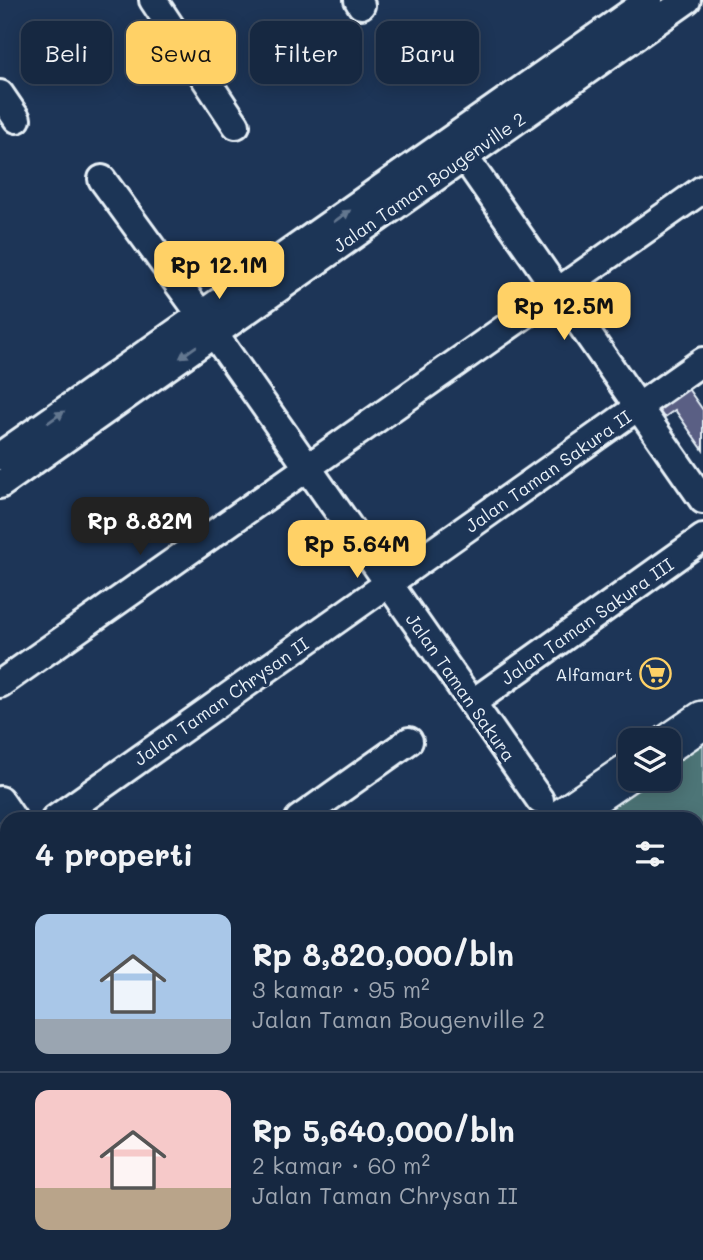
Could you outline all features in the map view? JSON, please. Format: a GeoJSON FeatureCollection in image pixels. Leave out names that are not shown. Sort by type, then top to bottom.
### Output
{"type":"FeatureCollection","features":[{"type":"Feature","properties":{"kind":"main road"},"geometry":{"type":"LineString","coordinates":[[681,735],[703,720]]}},
{"type":"Feature","properties":{"kind":"main road"},"geometry":{"type":"LineString","coordinates":[[550,810],[618,777]]}},
{"type":"Feature","properties":{"kind":"street"},"geometry":{"type":"LineString","coordinates":[[153,0],[236,125]]}},
{"type":"Feature","properties":{"kind":"street","name":"Jalan Taman Bougenville 2"},"geometry":{"type":"LineString","coordinates":[[458,148],[649,0]]}},
{"type":"Feature","properties":{"kind":"street","name":"Jalan Taman Bougenville 2"},"geometry":{"type":"LineString","coordinates":[[0,485],[208,324],[458,148],[687,0]]}},
{"type":"Feature","properties":{"kind":"street"},"geometry":{"type":"LineString","coordinates":[[0,94],[18,119]]}},
{"type":"Feature","properties":{"kind":"street"},"geometry":{"type":"LineString","coordinates":[[458,148],[703,500]]}},
{"type":"Feature","properties":{"kind":"street","name":"Jalan Taman Sakura"},"geometry":{"type":"LineString","coordinates":[[102,178],[550,810]]}},
{"type":"Feature","properties":{"kind":"street"},"geometry":{"type":"LineString","coordinates":[[0,684],[703,189]]}},
{"type":"Feature","properties":{"kind":"street","name":"Jalan Taman Bougenville 2"},"geometry":{"type":"LineString","coordinates":[[0,456],[208,324]]}},
{"type":"Feature","properties":{"kind":"street","name":"Jalan Taman Sakura II"},"geometry":{"type":"LineString","coordinates":[[388,583],[703,361]]}},
{"type":"Feature","properties":{"kind":"street","name":"Jalan Taman Sakura III"},"geometry":{"type":"LineString","coordinates":[[472,703],[703,538]]}},
{"type":"Feature","properties":{"kind":"street","name":"Jalan Taman Chrysan II"},"geometry":{"type":"LineString","coordinates":[[65,812],[388,583]]}},
{"type":"Feature","properties":{"kind":"street"},"geometry":{"type":"LineString","coordinates":[[309,812],[409,741]]}},
{"type":"Feature","properties":{"kind":"green space"},"geometry":{"type":"Polygon","coordinates":[[[703,743],[703,812],[605,812],[635,791],[681,791],[681,759],[703,743]]]}},
{"type":"Feature","properties":{"kind":"building"},"geometry":{"type":"Polygon","coordinates":[[[684,383],[703,410],[703,450],[675,410],[662,419],[652,405],[684,383]]]}},
{"type":"Feature","properties":{"kind":"place","name":"Alfamart"},"geometry":{"type":"Point","coordinates":[656,674]}}]}
